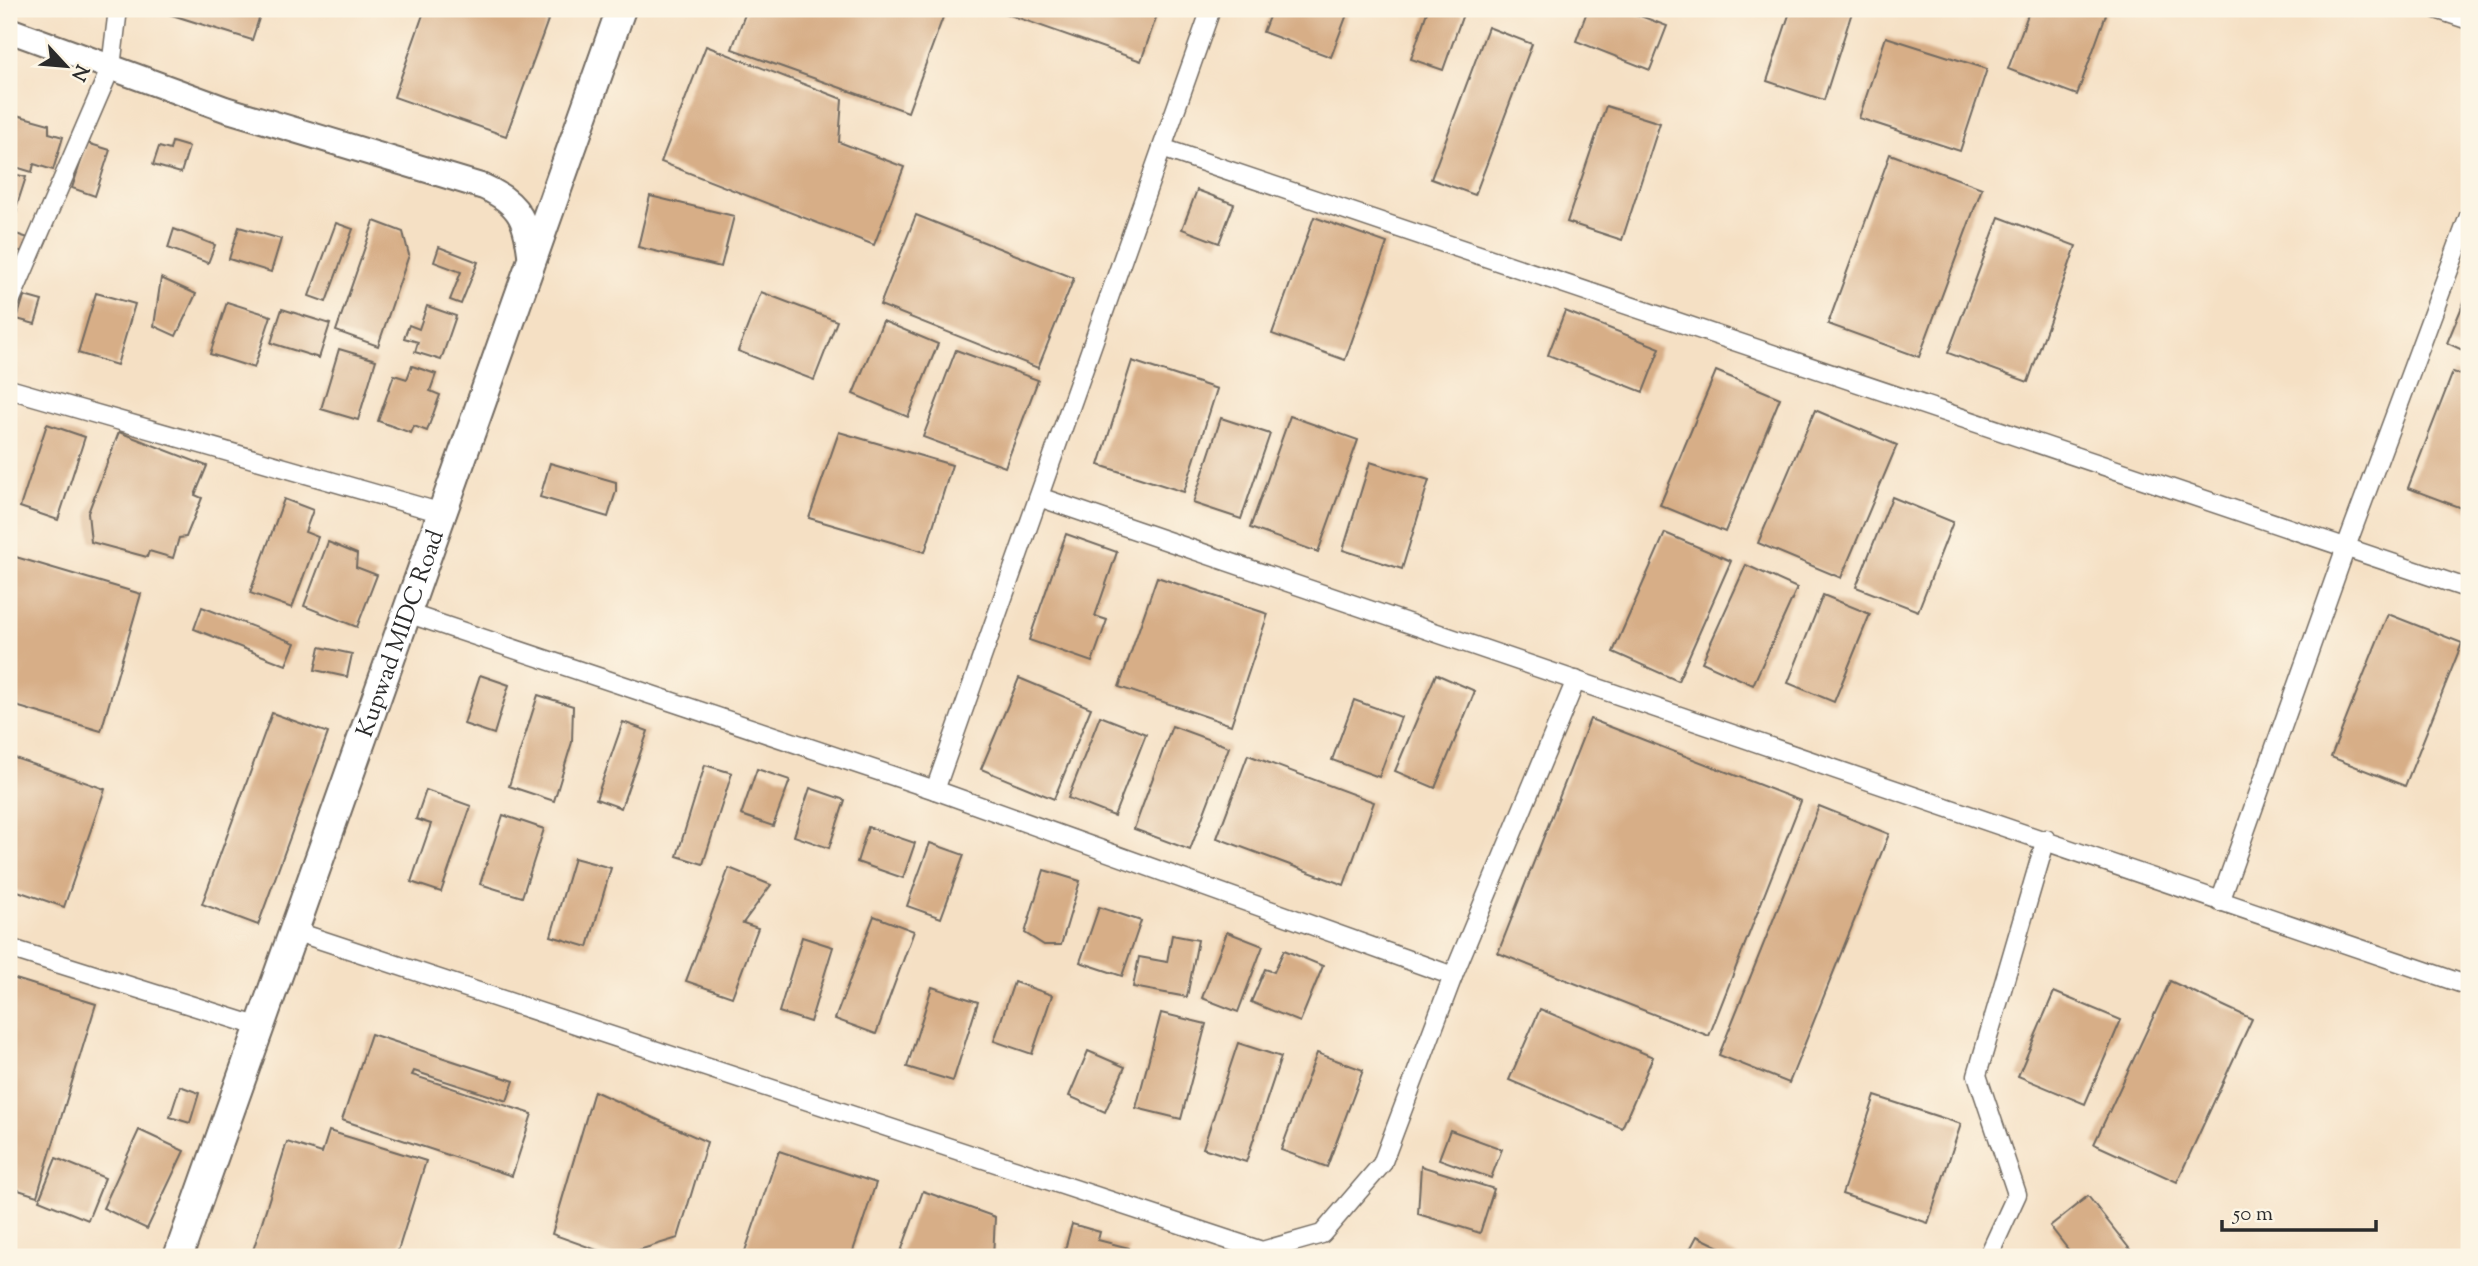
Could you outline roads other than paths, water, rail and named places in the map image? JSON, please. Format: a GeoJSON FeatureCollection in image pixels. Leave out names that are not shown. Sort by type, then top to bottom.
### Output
{"type":"FeatureCollection","features":[{"type":"Feature","properties":{"kind":"main road","name":"Kupwad MIDC Road"},"geometry":{"type":"LineString","coordinates":[[178,1257],[621,9]]}},
{"type":"Feature","properties":{"kind":"main road"},"geometry":{"type":"LineString","coordinates":[[9,30],[225,109],[484,187],[502,195],[519,212],[528,232],[531,262]]}},
{"type":"Feature","properties":{"kind":"street"},"geometry":{"type":"LineString","coordinates":[[9,304],[111,67],[118,9]]}},
{"type":"Feature","properties":{"kind":"street"},"geometry":{"type":"LineString","coordinates":[[935,790],[1211,9]]}},
{"type":"Feature","properties":{"kind":"street"},"geometry":{"type":"LineString","coordinates":[[2436,9],[2469,20]]}},
{"type":"Feature","properties":{"kind":"street"},"geometry":{"type":"LineString","coordinates":[[1162,148],[2469,589]]}},
{"type":"Feature","properties":{"kind":"street"},"geometry":{"type":"LineString","coordinates":[[2220,902],[2346,547],[2469,216]]}},
{"type":"Feature","properties":{"kind":"street"},"geometry":{"type":"LineString","coordinates":[[9,389],[442,513]]}},
{"type":"Feature","properties":{"kind":"street"},"geometry":{"type":"LineString","coordinates":[[1039,497],[2046,839],[2220,902],[2469,986]]}},
{"type":"Feature","properties":{"kind":"street"},"geometry":{"type":"LineString","coordinates":[[407,612],[935,790],[1453,976]]}},
{"type":"Feature","properties":{"kind":"street"},"geometry":{"type":"LineString","coordinates":[[294,931],[1262,1251],[1322,1234],[1382,1164],[1453,976],[1576,680]]}},
{"type":"Feature","properties":{"kind":"street"},"geometry":{"type":"LineString","coordinates":[[1988,1257],[2017,1194],[1977,1075],[2046,839]]}},
{"type":"Feature","properties":{"kind":"street"},"geometry":{"type":"LineString","coordinates":[[9,948],[260,1027]]}}]}
